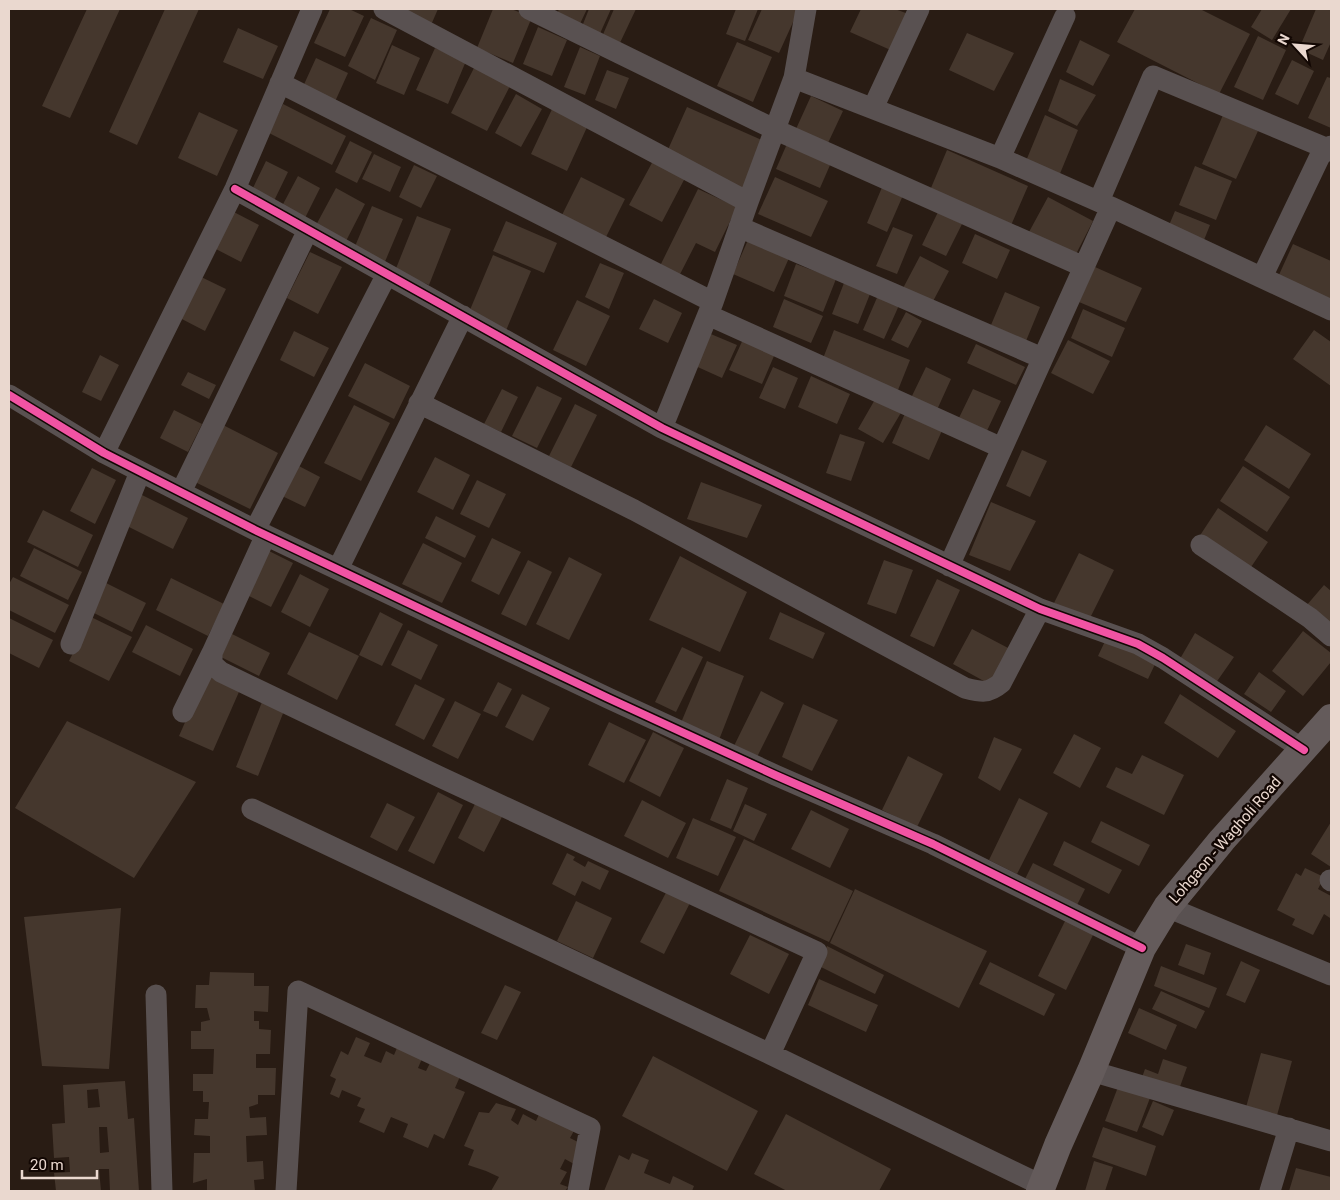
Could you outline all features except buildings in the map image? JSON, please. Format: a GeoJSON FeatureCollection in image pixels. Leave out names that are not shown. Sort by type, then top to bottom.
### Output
{"type":"FeatureCollection","features":[{"type":"Feature","properties":{"kind":"main road","name":"Lohgaon - Wagholi Road"},"geometry":{"type":"LineString","coordinates":[[1041,1188],[1142,948],[1167,907],[1222,840],[1331,718]]}},
{"type":"Feature","properties":{"kind":"street"},"geometry":{"type":"LineString","coordinates":[[104,453],[235,189],[312,9]]}},
{"type":"Feature","properties":{"kind":"street"},"geometry":{"type":"LineString","coordinates":[[384,9],[748,202]]}},
{"type":"Feature","properties":{"kind":"street"},"geometry":{"type":"LineString","coordinates":[[529,9],[776,130],[1084,267]]}},
{"type":"Feature","properties":{"kind":"street"},"geometry":{"type":"LineString","coordinates":[[662,428],[711,309],[794,78],[806,9]]}},
{"type":"Feature","properties":{"kind":"street"},"geometry":{"type":"LineString","coordinates":[[873,108],[919,9]]}},
{"type":"Feature","properties":{"kind":"street"},"geometry":{"type":"LineString","coordinates":[[1000,158],[1066,16]]}},
{"type":"Feature","properties":{"kind":"street"},"geometry":{"type":"LineString","coordinates":[[949,566],[1084,267],[1105,204],[1153,76],[1330,148],[1320,156],[1262,277]]}},
{"type":"Feature","properties":{"kind":"street"},"geometry":{"type":"LineString","coordinates":[[794,78],[1000,158],[1105,204],[1331,310]]}},
{"type":"Feature","properties":{"kind":"street"},"geometry":{"type":"LineString","coordinates":[[280,83],[711,309],[1002,448]]}},
{"type":"Feature","properties":{"kind":"street"},"geometry":{"type":"LineString","coordinates":[[235,189],[662,428],[1040,609],[1138,644],[1163,658],[1304,750]]}},
{"type":"Feature","properties":{"kind":"street"},"geometry":{"type":"LineString","coordinates":[[740,228],[1042,358]]}},
{"type":"Feature","properties":{"kind":"street"},"geometry":{"type":"LineString","coordinates":[[181,492],[308,230]]}},
{"type":"Feature","properties":{"kind":"street"},"geometry":{"type":"LineString","coordinates":[[183,712],[212,653],[261,533],[387,274]]}},
{"type":"Feature","properties":{"kind":"street"},"geometry":{"type":"LineString","coordinates":[[338,569],[463,316]]}},
{"type":"Feature","properties":{"kind":"street"},"geometry":{"type":"LineString","coordinates":[[9,395],[104,453],[261,533],[608,698],[775,775],[933,844],[1142,948]]}},
{"type":"Feature","properties":{"kind":"street"},"geometry":{"type":"LineString","coordinates":[[419,403],[634,510],[965,688],[980,692],[992,690],[1001,683],[1040,609]]}},
{"type":"Feature","properties":{"kind":"street"},"geometry":{"type":"LineString","coordinates":[[72,644],[140,472]]}},
{"type":"Feature","properties":{"kind":"street"},"geometry":{"type":"LineString","coordinates":[[1201,545],[1310,618],[1331,636]]}},
{"type":"Feature","properties":{"kind":"street"},"geometry":{"type":"LineString","coordinates":[[212,653],[212,664],[221,672],[817,952],[770,1054]]}},
{"type":"Feature","properties":{"kind":"street"},"geometry":{"type":"LineString","coordinates":[[252,809],[770,1054],[1041,1188]]}},
{"type":"Feature","properties":{"kind":"street"},"geometry":{"type":"LineString","coordinates":[[1167,907],[1331,975]]}},
{"type":"Feature","properties":{"kind":"street"},"geometry":{"type":"LineString","coordinates":[[286,1191],[298,991],[590,1128],[578,1191]]}},
{"type":"Feature","properties":{"kind":"street"},"geometry":{"type":"LineString","coordinates":[[156,994],[162,1191]]}},
{"type":"Feature","properties":{"kind":"street"},"geometry":{"type":"LineString","coordinates":[[1091,1072],[1331,1141]]}},
{"type":"Feature","properties":{"kind":"street"},"geometry":{"type":"LineString","coordinates":[[1270,1191],[1289,1128]]}},
{"type":"Feature","properties":{"kind":"cycle path"},"geometry":{"type":"LineString","coordinates":[[235,189],[662,428],[1040,609],[1138,644],[1163,658],[1304,750]]}},
{"type":"Feature","properties":{"kind":"cycle path"},"geometry":{"type":"LineString","coordinates":[[9,395],[104,453],[255,530],[608,698],[775,775],[933,844],[1142,948]]}}]}
